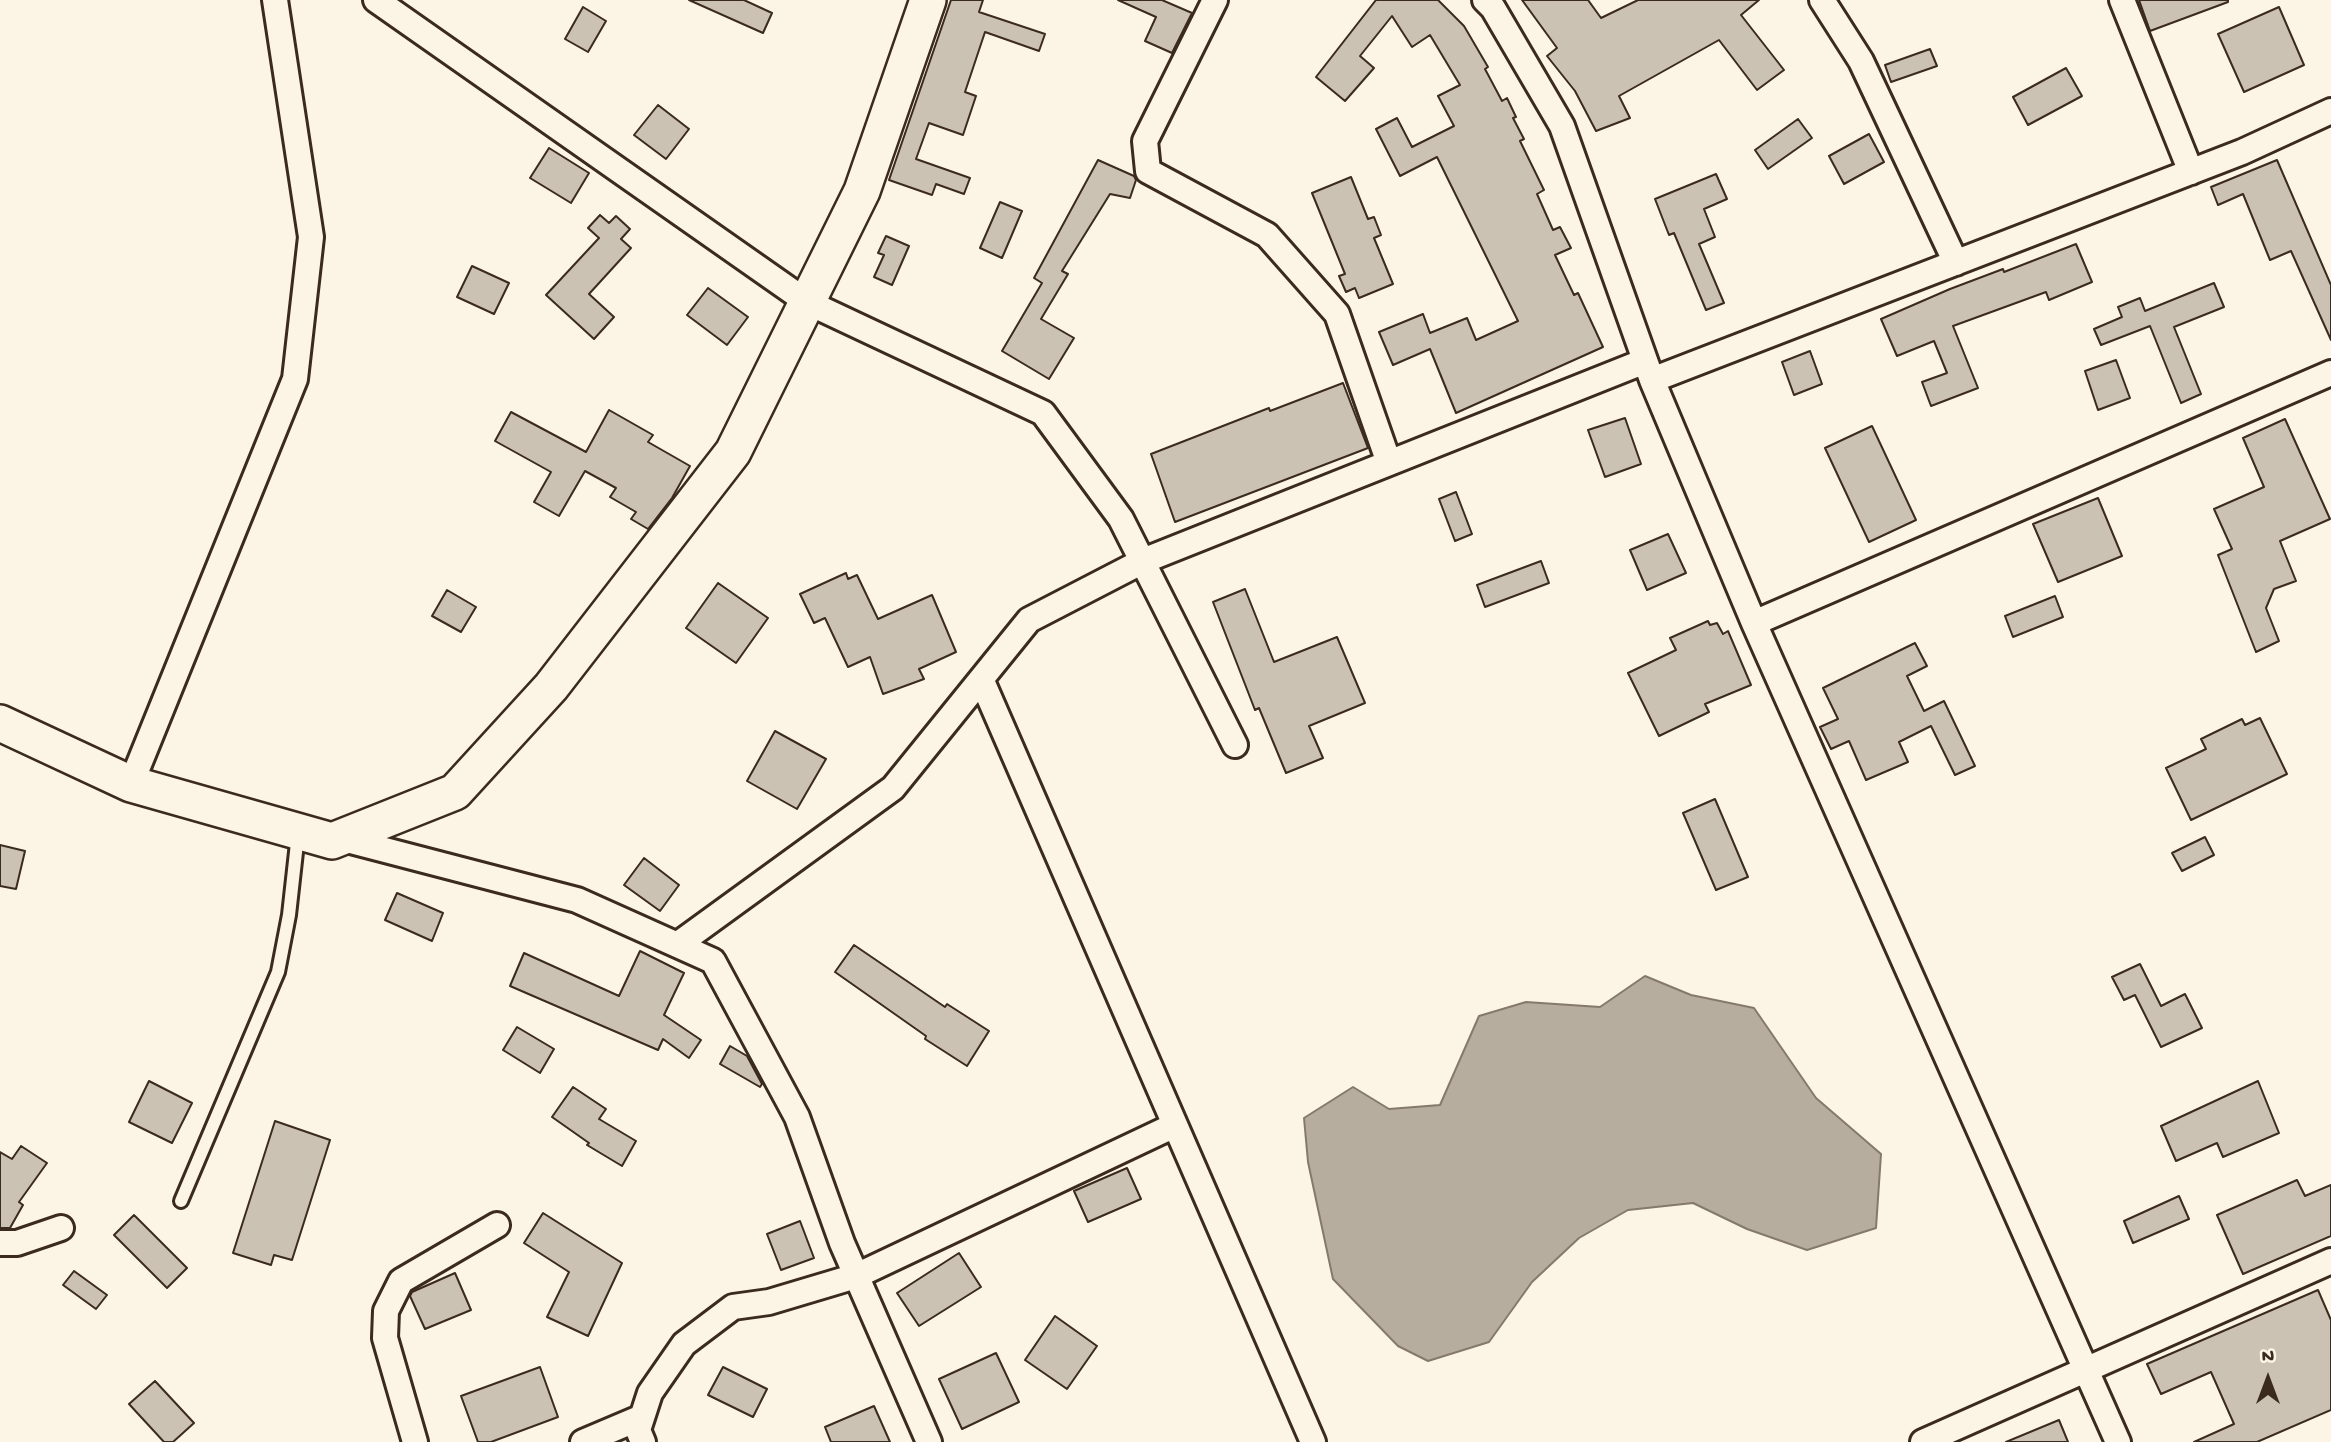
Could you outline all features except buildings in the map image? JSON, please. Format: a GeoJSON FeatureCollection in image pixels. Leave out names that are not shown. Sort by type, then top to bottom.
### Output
{"type":"FeatureCollection","features":[{"type":"Feature","properties":{"kind":"street"},"geometry":{"type":"LineString","coordinates":[[131,784],[295,379],[311,237],[275,0]]}},
{"type":"Feature","properties":{"kind":"street"},"geometry":{"type":"LineString","coordinates":[[376,0],[807,302],[1043,413],[1121,519],[1235,745]]}},
{"type":"Feature","properties":{"kind":"street"},"geometry":{"type":"LineString","coordinates":[[0,723],[131,784],[332,841],[454,792],[551,687],[733,452],[862,191],[928,0]]}},
{"type":"Feature","properties":{"kind":"street"},"geometry":{"type":"LineString","coordinates":[[1215,0],[1145,141],[1149,171],[1267,235],[1337,314],[1389,463]]}},
{"type":"Feature","properties":{"kind":"street"},"geometry":{"type":"LineString","coordinates":[[1485,0],[1493,8],[1562,126],[1649,370],[1754,623],[2118,1442]]}},
{"type":"Feature","properties":{"kind":"street"},"geometry":{"type":"LineString","coordinates":[[1822,0],[1860,61],[1956,263]]}},
{"type":"Feature","properties":{"kind":"street"},"geometry":{"type":"LineString","coordinates":[[2122,0],[2191,172]]}},
{"type":"Feature","properties":{"kind":"street"},"geometry":{"type":"LineString","coordinates":[[677,945],[893,788],[1029,620],[1143,561],[1389,463],[1956,263],[2191,172],[2331,111]]}},
{"type":"Feature","properties":{"kind":"street"},"geometry":{"type":"LineString","coordinates":[[1754,623],[2331,373]]}},
{"type":"Feature","properties":{"kind":"street"},"geometry":{"type":"LineString","coordinates":[[982,681],[1314,1442]]}},
{"type":"Feature","properties":{"kind":"street"},"geometry":{"type":"LineString","coordinates":[[339,838],[577,900],[713,961],[797,1117],[856,1276],[929,1442]]}},
{"type":"Feature","properties":{"kind":"street"},"geometry":{"type":"LineString","coordinates":[[583,1442],[643,1430],[650,1393],[684,1344],[733,1307],[769,1302],[856,1276],[1175,1125]]}},
{"type":"Feature","properties":{"kind":"street"},"geometry":{"type":"LineString","coordinates":[[415,1442],[385,1338],[386,1311],[401,1281],[497,1226]]}},
{"type":"Feature","properties":{"kind":"street"},"geometry":{"type":"LineString","coordinates":[[0,1243],[17,1243],[61,1228]]}},
{"type":"Feature","properties":{"kind":"street"},"geometry":{"type":"LineString","coordinates":[[1923,1442],[2331,1261]]}},
{"type":"Feature","properties":{"kind":"lane"},"geometry":{"type":"LineString","coordinates":[[181,1201],[278,972],[289,915],[298,831]]}},
{"type":"Feature","properties":{"kind":"shaded area"},"geometry":{"type":"Polygon","coordinates":[[[1645,976],[1691,995],[1754,1008],[1816,1098],[1881,1154],[1876,1228],[1807,1250],[1747,1229],[1693,1203],[1628,1210],[1579,1238],[1532,1282],[1489,1342],[1428,1361],[1398,1346],[1333,1279],[1308,1162],[1304,1118],[1353,1087],[1389,1109],[1440,1105],[1479,1016],[1526,1002],[1600,1007],[1645,976]]]}}]}
